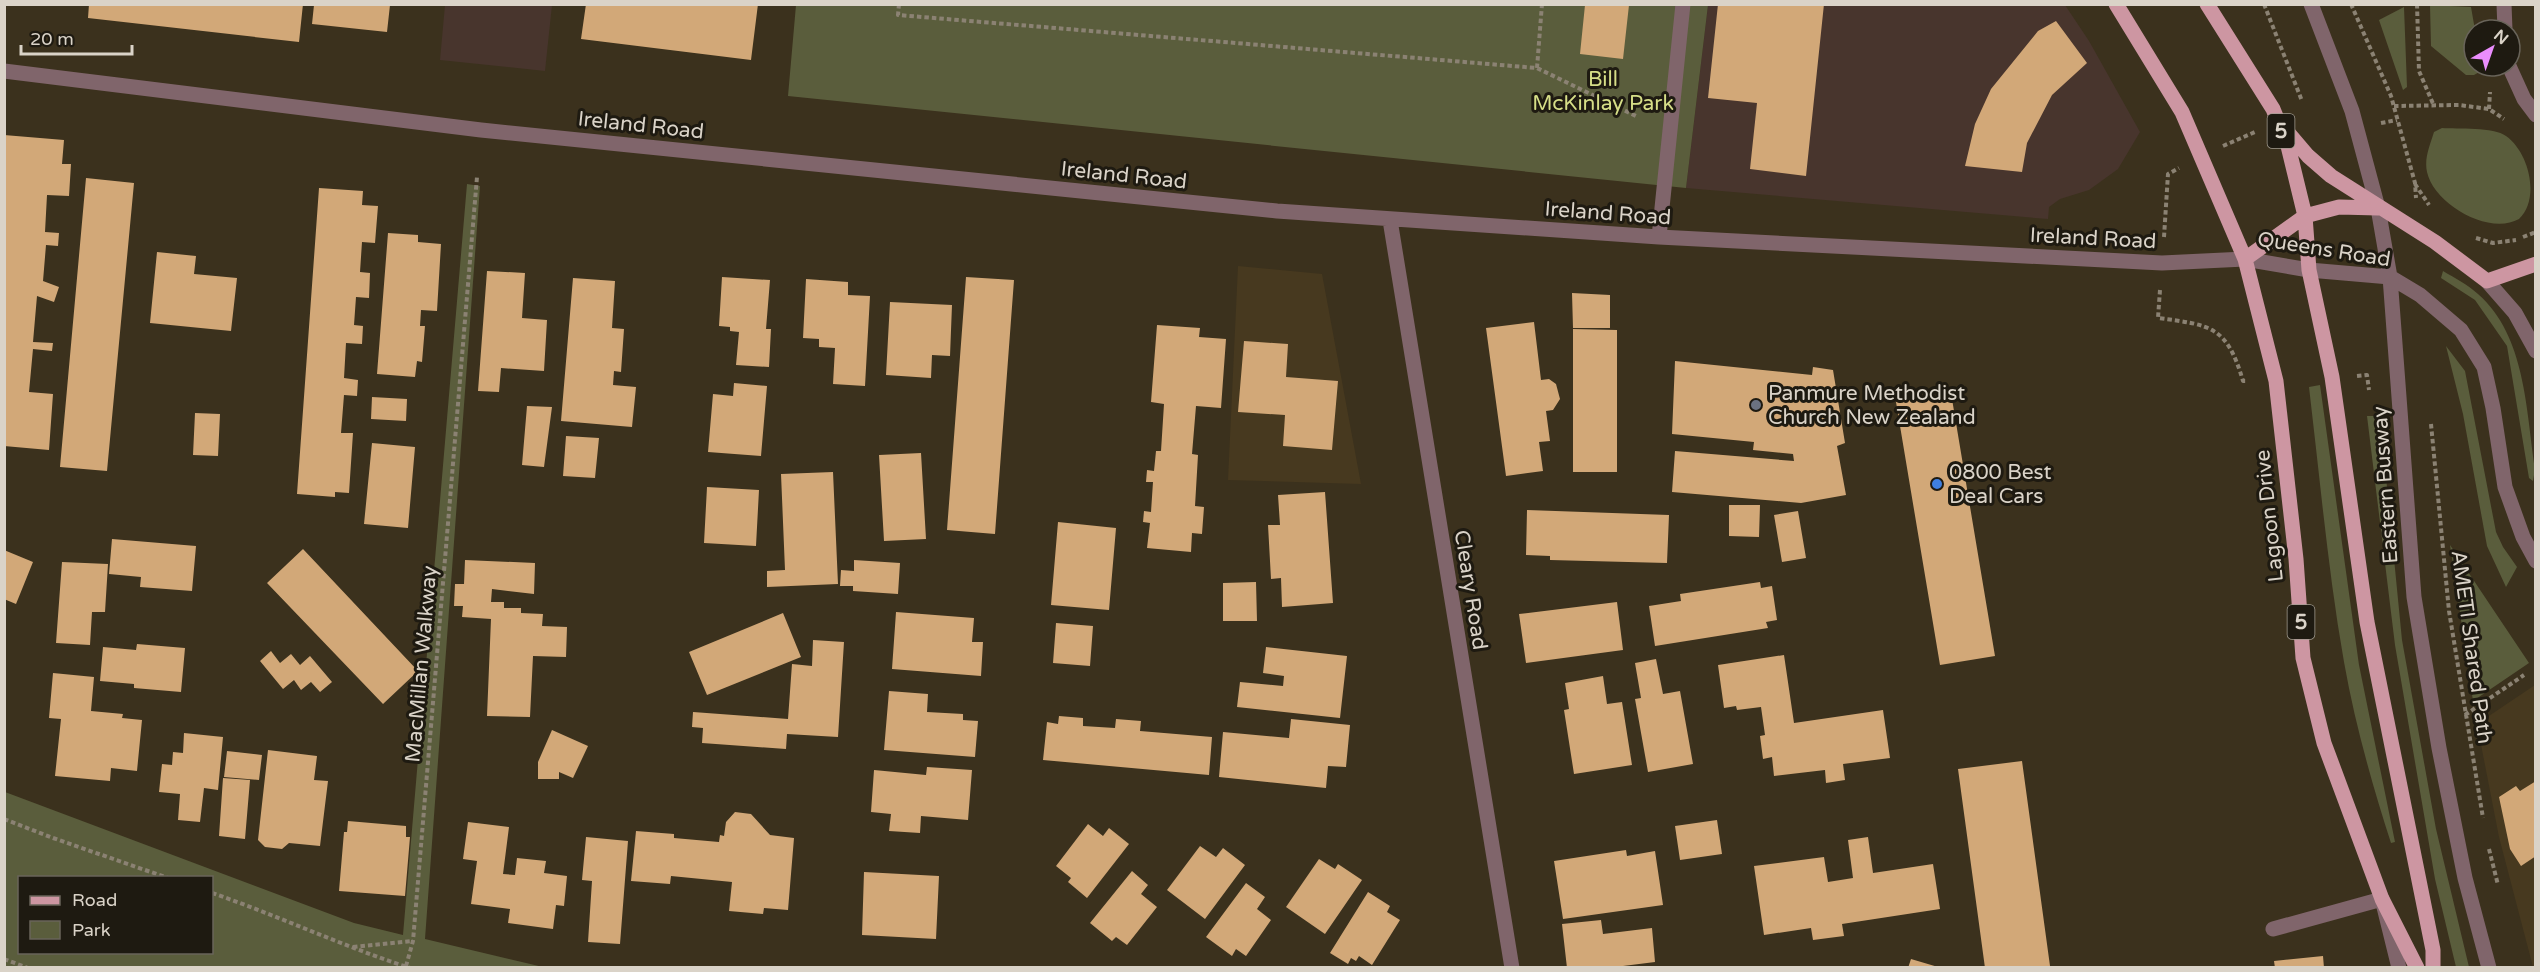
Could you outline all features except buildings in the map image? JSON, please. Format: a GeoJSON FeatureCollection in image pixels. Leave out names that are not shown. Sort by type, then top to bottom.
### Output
{"type":"FeatureCollection","features":[{"type":"Feature","properties":{"kind":"main road","name":"5"},"geometry":{"type":"LineString","coordinates":[[2116,4],[2182,112],[2245,259]]}},
{"type":"Feature","properties":{"kind":"main road","name":"5"},"geometry":{"type":"LineString","coordinates":[[2207,4],[2273,109],[2288,146],[2305,216],[2309,270],[2332,377],[2367,622],[2433,950],[2433,968]]}},
{"type":"Feature","properties":{"kind":"main road"},"geometry":{"type":"LineString","coordinates":[[2278,122],[2308,156],[2378,208]]}},
{"type":"Feature","properties":{"kind":"main road","name":"Queens Road"},"geometry":{"type":"LineString","coordinates":[[2245,259],[2305,216],[2339,207],[2378,208],[2435,242],[2487,281]]}},
{"type":"Feature","properties":{"kind":"main road","name":"Lagoon Drive"},"geometry":{"type":"LineString","coordinates":[[2245,259],[2276,381],[2296,559],[2303,658],[2324,743],[2382,899],[2417,968]]}},
{"type":"Feature","properties":{"kind":"main road"},"geometry":{"type":"LineString","coordinates":[[2487,281],[2535,264]]}},
{"type":"Feature","properties":{"kind":"street"},"geometry":{"type":"LineString","coordinates":[[1659,237],[1683,4]]}},
{"type":"Feature","properties":{"kind":"street","name":"Eastern Busway"},"geometry":{"type":"LineString","coordinates":[[2311,4],[2352,111],[2378,208],[2390,277],[2414,597],[2439,748],[2465,878],[2489,968]]}},
{"type":"Feature","properties":{"kind":"street","name":"Ireland Road"},"geometry":{"type":"LineString","coordinates":[[4,71],[481,130],[1277,212],[1659,237],[2162,263],[2245,259]]}},
{"type":"Feature","properties":{"kind":"street"},"geometry":{"type":"LineString","coordinates":[[2514,78],[2524,99],[2535,115]]}},
{"type":"Feature","properties":{"kind":"street","name":"Cleary Road"},"geometry":{"type":"LineString","coordinates":[[1390,220],[1512,968]]}},
{"type":"Feature","properties":{"kind":"street","name":"Queens Road"},"geometry":{"type":"LineString","coordinates":[[2245,259],[2309,270],[2390,277],[2420,295],[2451,320],[2470,340],[2481,360],[2491,397],[2505,487],[2523,537],[2535,561]]}},
{"type":"Feature","properties":{"kind":"street","name":"Queens Road"},"geometry":{"type":"LineString","coordinates":[[2487,281],[2516,314],[2535,351]]}},
{"type":"Feature","properties":{"kind":"street"},"geometry":{"type":"LineString","coordinates":[[2273,929],[2382,899],[2399,968]]}},
{"type":"Feature","properties":{"kind":"path"},"geometry":{"type":"LineString","coordinates":[[899,4],[898,15],[1537,68],[1638,117]]}},
{"type":"Feature","properties":{"kind":"path"},"geometry":{"type":"LineString","coordinates":[[1537,68],[1542,4]]}},
{"type":"Feature","properties":{"kind":"path"},"geometry":{"type":"LineString","coordinates":[[2264,4],[2305,111]]}},
{"type":"Feature","properties":{"kind":"path"},"geometry":{"type":"LineString","coordinates":[[2351,4],[2394,106],[2415,183],[2416,207]]}},
{"type":"Feature","properties":{"kind":"path"},"geometry":{"type":"LineString","coordinates":[[2417,4],[2419,71],[2434,106]]}},
{"type":"Feature","properties":{"kind":"path"},"geometry":{"type":"LineString","coordinates":[[2394,106],[2459,105],[2489,109],[2505,120]]}},
{"type":"Feature","properties":{"kind":"path"},"geometry":{"type":"LineString","coordinates":[[2165,223],[2168,174],[2200,156],[2278,122]]}},
{"type":"Feature","properties":{"kind":"path","name":"MacMillan Walkway"},"geometry":{"type":"LineString","coordinates":[[408,967],[477,177]]}},
{"type":"Feature","properties":{"kind":"path"},"geometry":{"type":"LineString","coordinates":[[2415,183],[2432,209]]}},
{"type":"Feature","properties":{"kind":"path"},"geometry":{"type":"LineString","coordinates":[[2471,236],[2493,243],[2517,240],[2535,232]]}},
{"type":"Feature","properties":{"kind":"path"},"geometry":{"type":"LineString","coordinates":[[2159,302],[2158,318],[2202,324],[2223,338],[2236,357],[2243,381],[2252,381]]}},
{"type":"Feature","properties":{"kind":"path","name":"AMETI Shared Path"},"geometry":{"type":"LineString","coordinates":[[2430,414],[2449,611],[2484,822]]}},
{"type":"Feature","properties":{"kind":"path"},"geometry":{"type":"LineString","coordinates":[[2465,715],[2524,675]]}},
{"type":"Feature","properties":{"kind":"path"},"geometry":{"type":"LineString","coordinates":[[4,819],[162,876]]}},
{"type":"Feature","properties":{"kind":"path"},"geometry":{"type":"LineString","coordinates":[[2488,844],[2498,889]]}},
{"type":"Feature","properties":{"kind":"path"},"geometry":{"type":"LineString","coordinates":[[213,893],[270,913],[349,948],[408,967]]}},
{"type":"Feature","properties":{"kind":"path"},"geometry":{"type":"LineString","coordinates":[[349,948],[412,941]]}},
{"type":"Feature","properties":{"kind":"path"},"geometry":{"type":"LineString","coordinates":[[4,959],[28,968]]}},
{"type":"Feature","properties":{"kind":"shaded area"},"geometry":{"type":"Polygon","coordinates":[[[445,5],[552,5],[545,71],[440,60],[445,5]]]}},
{"type":"Feature","properties":{"kind":"shaded area"},"geometry":{"type":"Polygon","coordinates":[[[1708,5],[2065,5],[2089,41],[2140,132],[2118,169],[2089,190],[2060,199],[2049,207],[2048,219],[1686,188],[1708,5]]]}},
{"type":"Feature","properties":{"kind":"shaded area"},"geometry":{"type":"Polygon","coordinates":[[[1238,266],[1322,274],[1361,484],[1228,480],[1238,266]]]}},
{"type":"Feature","properties":{"kind":"shaded area"},"geometry":{"type":"Polygon","coordinates":[[[2535,685],[2535,967],[2533,967],[2499,837],[2477,724],[2535,685]]]}},
{"type":"Feature","properties":{"kind":"green space","name":"Bill McKinlay Park"},"geometry":{"type":"Polygon","coordinates":[[[796,5],[1708,5],[1686,188],[788,96],[796,5]]]}},
{"type":"Feature","properties":{"kind":"green space"},"geometry":{"type":"Polygon","coordinates":[[[2430,5],[2471,7],[2473,18],[2462,18],[2462,72],[2431,46],[2430,5]]]}},
{"type":"Feature","properties":{"kind":"green space"},"geometry":{"type":"Polygon","coordinates":[[[2404,7],[2407,87],[2403,90],[2379,20],[2404,7]]]}},
{"type":"Feature","properties":{"kind":"green space"},"geometry":{"type":"Polygon","coordinates":[[[2442,128],[2493,131],[2506,136],[2514,144],[2526,165],[2530,189],[2525,211],[2519,219],[2507,223],[2479,220],[2464,214],[2440,195],[2432,184],[2426,162],[2434,132],[2442,128]]]}},
{"type":"Feature","properties":{"kind":"green space"},"geometry":{"type":"Polygon","coordinates":[[[467,184],[480,186],[425,939],[543,967],[5,967],[5,792],[354,923],[403,935],[467,184]]]}},
{"type":"Feature","properties":{"kind":"green space"},"geometry":{"type":"Polygon","coordinates":[[[2443,271],[2478,294],[2494,311],[2506,331],[2515,353],[2526,399],[2535,469],[2533,481],[2529,478],[2507,346],[2475,300],[2441,278],[2443,271]]]}},
{"type":"Feature","properties":{"kind":"green space"},"geometry":{"type":"Polygon","coordinates":[[[2446,346],[2465,371],[2496,532],[2517,567],[2506,587],[2487,546],[2463,414],[2446,346]]]}},
{"type":"Feature","properties":{"kind":"green space"},"geometry":{"type":"Polygon","coordinates":[[[2320,385],[2359,665],[2395,842],[2391,843],[2359,731],[2338,628],[2309,387],[2320,385]]]}},
{"type":"Feature","properties":{"kind":"green space"},"geometry":{"type":"Polygon","coordinates":[[[2367,416],[2380,416],[2402,640],[2436,829],[2469,967],[2456,967],[2435,879],[2395,645],[2367,416]]]}},
{"type":"Feature","properties":{"kind":"green space"},"geometry":{"type":"Polygon","coordinates":[[[2450,545],[2529,663],[2473,701],[2450,545]]]}},
{"type":"Feature","properties":{"kind":"place","name":"Panmure Methodist Church New Zealand"},"geometry":{"type":"Point","coordinates":[1756,405]}},
{"type":"Feature","properties":{"kind":"place","name":"0800 Best Deal Cars"},"geometry":{"type":"Point","coordinates":[1937,484]}}]}
